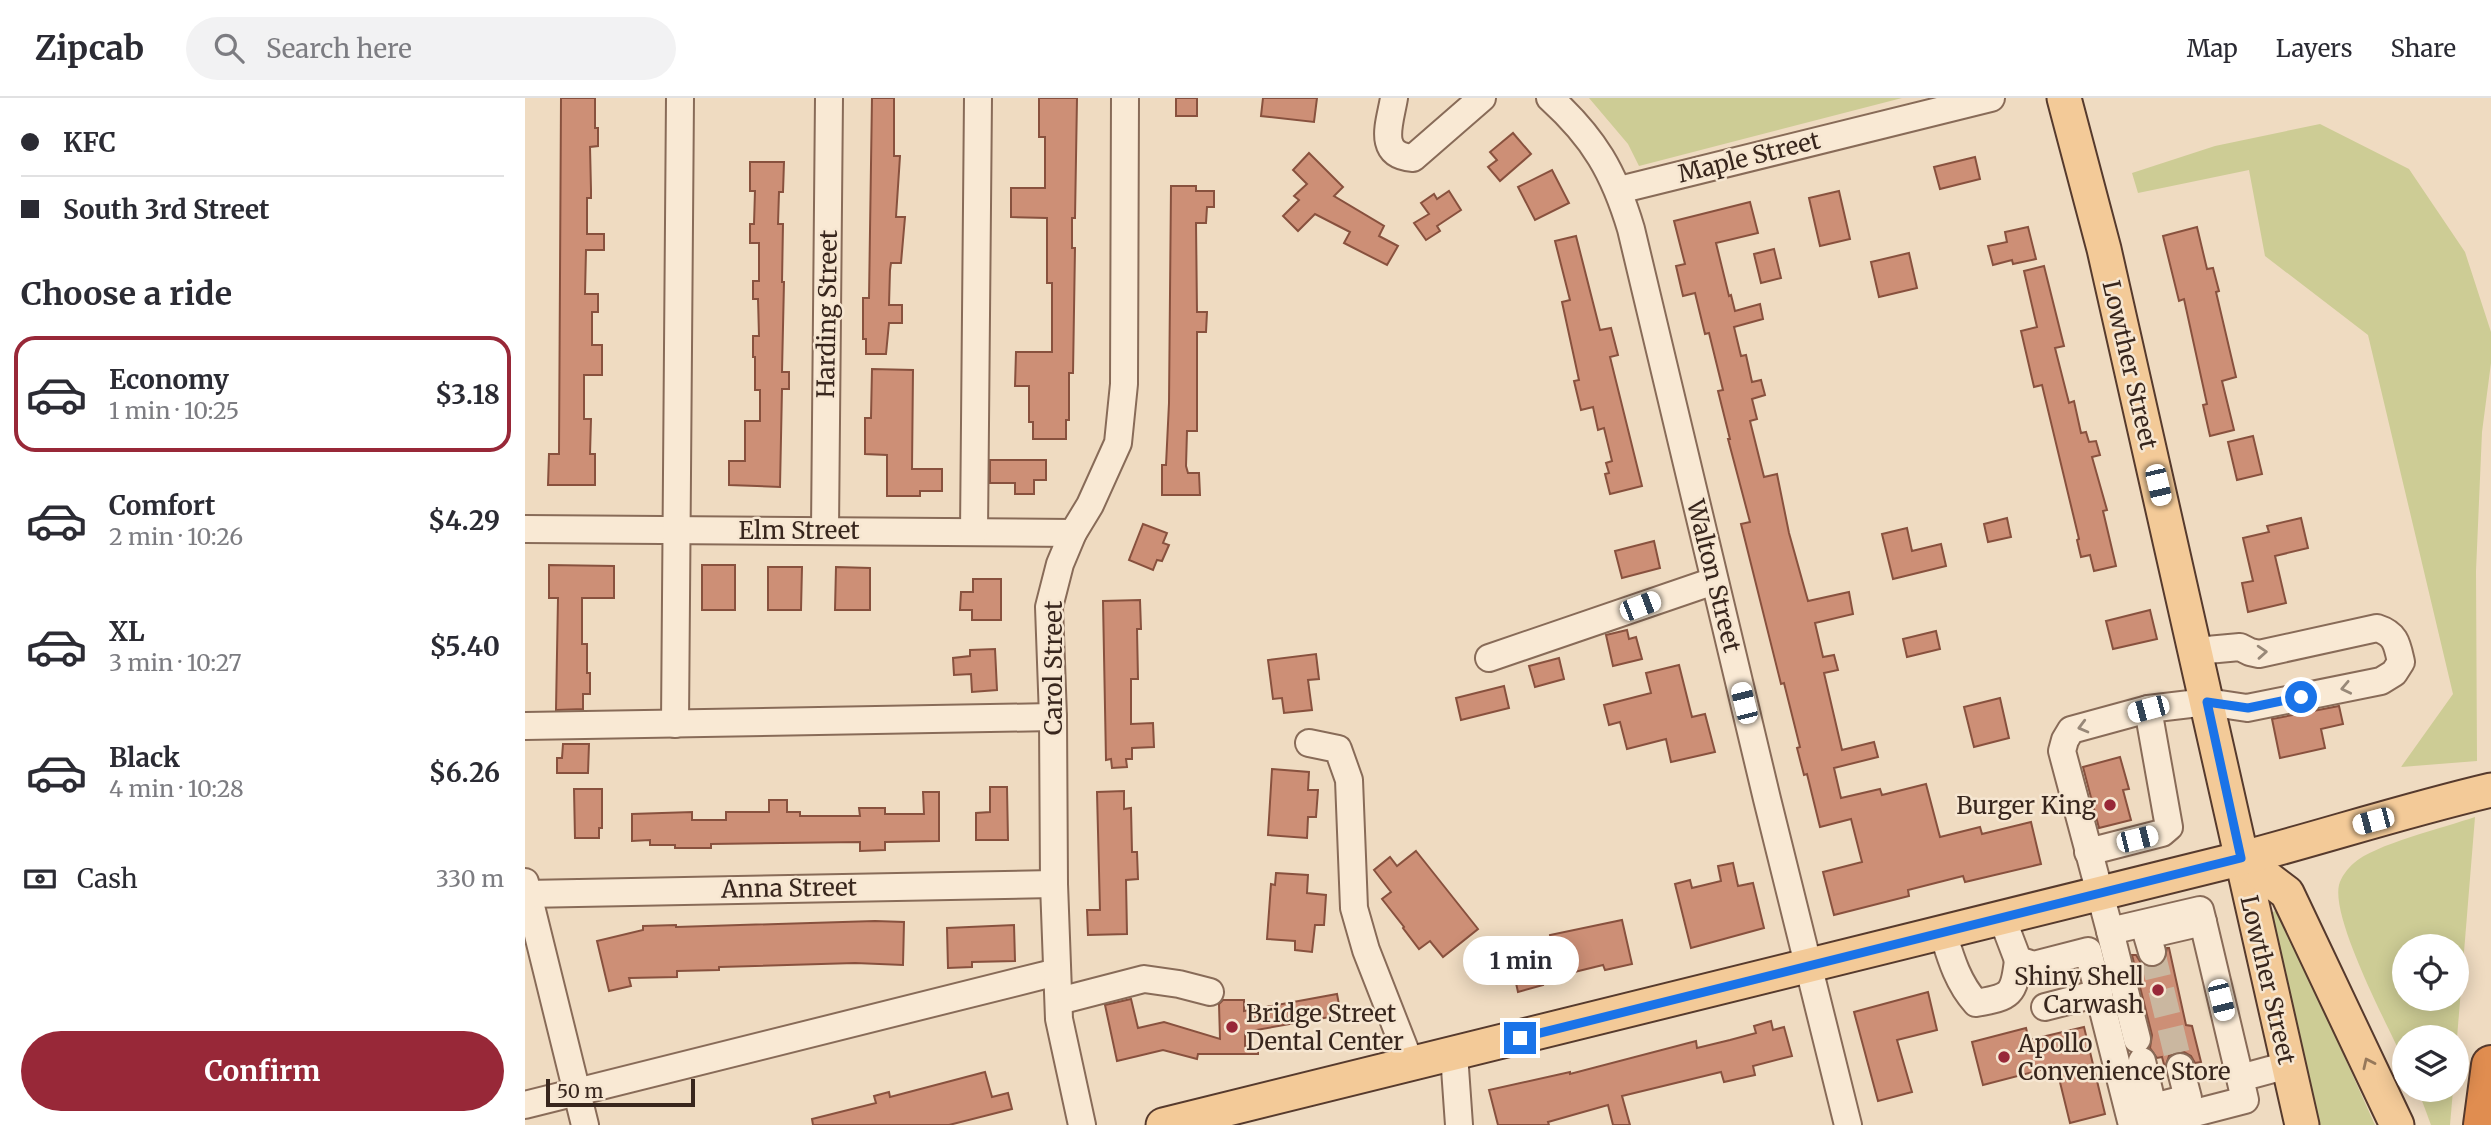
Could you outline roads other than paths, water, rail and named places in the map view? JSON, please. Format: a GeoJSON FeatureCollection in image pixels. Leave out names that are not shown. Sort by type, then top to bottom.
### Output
{"type":"FeatureCollection","features":[{"type":"Feature","properties":{"kind":"highway"},"geometry":{"type":"LineString","coordinates":[[2483,1125],[2491,1065]]}},
{"type":"Feature","properties":{"kind":"main road","name":"Lowther Street"},"geometry":{"type":"LineString","coordinates":[[2064,98],[2104,249],[2302,1125]]}},
{"type":"Feature","properties":{"kind":"main road"},"geometry":{"type":"LineString","coordinates":[[1163,1125],[1235,1116],[1411,1065],[2241,858],[2423,806],[2491,790]]}},
{"type":"Feature","properties":{"kind":"main road"},"geometry":{"type":"LineString","coordinates":[[2241,858],[2287,893],[2397,1125]]}},
{"type":"Feature","properties":{"kind":"street"},"geometry":{"type":"LineString","coordinates":[[675,724],[680,98]]}},
{"type":"Feature","properties":{"kind":"street","name":"Harding Street"},"geometry":{"type":"LineString","coordinates":[[825,530],[829,98]]}},
{"type":"Feature","properties":{"kind":"street"},"geometry":{"type":"LineString","coordinates":[[974,533],[978,98]]}},
{"type":"Feature","properties":{"kind":"street","name":"Carol Street"},"geometry":{"type":"LineString","coordinates":[[1082,1125],[1063,1041],[1057,972],[1049,607],[1060,564],[1118,443],[1122,425],[1125,98]]}},
{"type":"Feature","properties":{"kind":"street"},"geometry":{"type":"LineString","coordinates":[[1394,98],[1388,141],[1395,153],[1413,158],[1482,98]]}},
{"type":"Feature","properties":{"kind":"street"},"geometry":{"type":"LineString","coordinates":[[1550,98],[1587,135],[1619,190]]}},
{"type":"Feature","properties":{"kind":"street","name":"Maple Street"},"geometry":{"type":"LineString","coordinates":[[1619,190],[1991,98]]}},
{"type":"Feature","properties":{"kind":"street","name":"Walton Street"},"geometry":{"type":"LineString","coordinates":[[1619,190],[1631,229],[1714,581],[1848,1125]]}},
{"type":"Feature","properties":{"kind":"street","name":"Elm Street"},"geometry":{"type":"LineString","coordinates":[[525,529],[1073,533]]}},
{"type":"Feature","properties":{"kind":"street"},"geometry":{"type":"LineString","coordinates":[[1489,658],[1714,581]]}},
{"type":"Feature","properties":{"kind":"street"},"geometry":{"type":"LineString","coordinates":[[2180,1067],[2188,1098],[2153,1107],[2062,751],[2065,740],[2071,730],[2148,709],[2207,702],[2248,708],[2381,681],[2394,673],[2401,662],[2396,639],[2377,628],[2259,654],[2229,646],[2196,651]]}},
{"type":"Feature","properties":{"kind":"street"},"geometry":{"type":"LineString","coordinates":[[2088,852],[2162,833],[2169,827],[2148,709]]}},
{"type":"Feature","properties":{"kind":"street"},"geometry":{"type":"LineString","coordinates":[[525,726],[1053,717]]}},
{"type":"Feature","properties":{"kind":"street"},"geometry":{"type":"LineString","coordinates":[[1309,743],[1338,749],[1349,780],[1354,908],[1366,950],[1411,1065]]}},
{"type":"Feature","properties":{"kind":"street","name":"Anna Street"},"geometry":{"type":"LineString","coordinates":[[527,897],[1053,884]]}},
{"type":"Feature","properties":{"kind":"street"},"geometry":{"type":"LineString","coordinates":[[527,897],[585,1125]]}},
{"type":"Feature","properties":{"kind":"street"},"geometry":{"type":"LineString","coordinates":[[2110,931],[2200,910],[2243,1089]]}},
{"type":"Feature","properties":{"kind":"street"},"geometry":{"type":"LineString","coordinates":[[1943,933],[1954,968],[1966,992],[1976,1003],[2003,998],[2015,987],[2018,960],[2003,918]]}},
{"type":"Feature","properties":{"kind":"street"},"geometry":{"type":"LineString","coordinates":[[2151,952],[2147,935],[2203,922]]}},
{"type":"Feature","properties":{"kind":"street"},"geometry":{"type":"LineString","coordinates":[[2018,960],[2034,965],[2088,951],[2132,1125]]}},
{"type":"Feature","properties":{"kind":"street"},"geometry":{"type":"LineString","coordinates":[[525,1105],[1057,972]]}},
{"type":"Feature","properties":{"kind":"street"},"geometry":{"type":"LineString","coordinates":[[1059,1001],[1144,979],[1210,992]]}},
{"type":"Feature","properties":{"kind":"street"},"geometry":{"type":"LineString","coordinates":[[2045,1007],[2099,993]]}},
{"type":"Feature","properties":{"kind":"street"},"geometry":{"type":"LineString","coordinates":[[1454,1054],[1458,1125]]}},
{"type":"Feature","properties":{"kind":"street"},"geometry":{"type":"LineString","coordinates":[[2148,1125],[2243,1089],[2288,1065]]}},
{"type":"Feature","properties":{"kind":"tunnel"},"geometry":{"type":"LineString","coordinates":[[2152,952],[2180,1067]]}},
{"type":"Feature","properties":{"kind":"place","name":"Burger King"},"geometry":{"type":"Point","coordinates":[2110,805]}},
{"type":"Feature","properties":{"kind":"place","name":"Shiny Shell Carwash"},"geometry":{"type":"Point","coordinates":[2158,990]}},
{"type":"Feature","properties":{"kind":"place","name":"Bridge Street Dental Center"},"geometry":{"type":"Point","coordinates":[1232,1027]}},
{"type":"Feature","properties":{"kind":"place","name":"Apollo Convenience Store"},"geometry":{"type":"Point","coordinates":[2004,1057]}}]}
